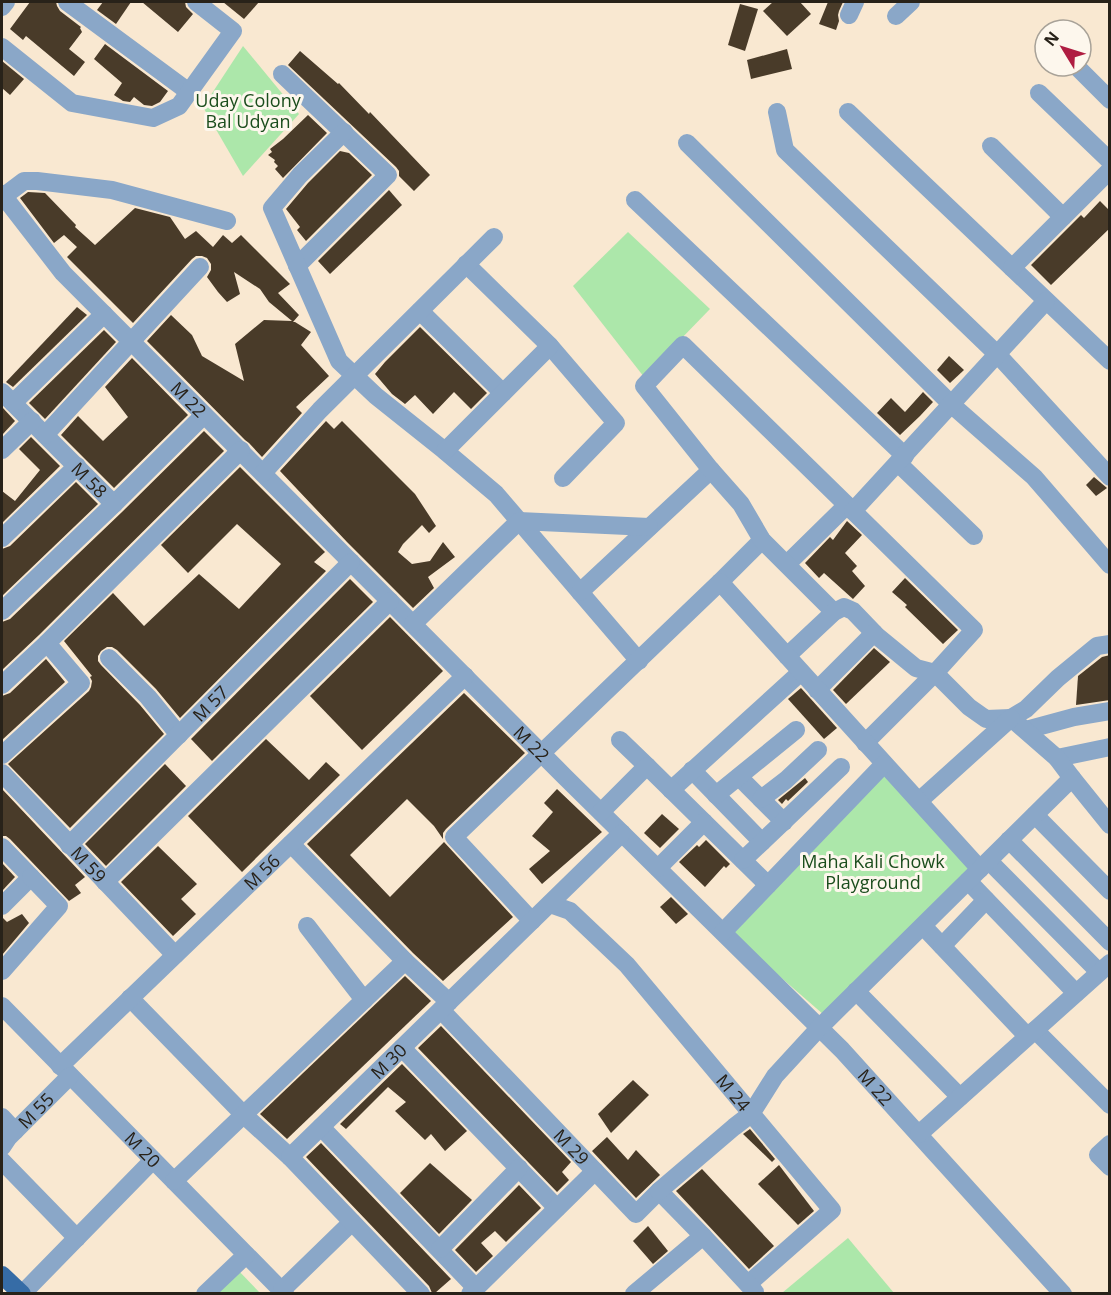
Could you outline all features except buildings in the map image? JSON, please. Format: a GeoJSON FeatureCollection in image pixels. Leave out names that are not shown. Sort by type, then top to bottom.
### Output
{"type":"FeatureCollection","features":[{"type":"Feature","properties":{"kind":"main road"},"geometry":{"type":"LineString","coordinates":[[2,1275],[22,1293]]}},
{"type":"Feature","properties":{"kind":"street"},"geometry":{"type":"LineString","coordinates":[[2,7],[6,2]]}},
{"type":"Feature","properties":{"kind":"street"},"geometry":{"type":"LineString","coordinates":[[67,2],[189,92]]}},
{"type":"Feature","properties":{"kind":"street"},"geometry":{"type":"LineString","coordinates":[[2,47],[72,103],[153,118],[179,106],[232,30],[196,2]]}},
{"type":"Feature","properties":{"kind":"street"},"geometry":{"type":"LineString","coordinates":[[896,16],[911,2]]}},
{"type":"Feature","properties":{"kind":"street"},"geometry":{"type":"LineString","coordinates":[[282,74],[388,175],[297,266]]}},
{"type":"Feature","properties":{"kind":"street"},"geometry":{"type":"LineString","coordinates":[[1088,78],[1110,100]]}},
{"type":"Feature","properties":{"kind":"street"},"geometry":{"type":"LineString","coordinates":[[1039,93],[1110,161]]}},
{"type":"Feature","properties":{"kind":"street"},"geometry":{"type":"LineString","coordinates":[[777,111],[785,150],[998,355],[1110,477]]}},
{"type":"Feature","properties":{"kind":"street"},"geometry":{"type":"LineString","coordinates":[[848,112],[1110,361]]}},
{"type":"Feature","properties":{"kind":"street"},"geometry":{"type":"LineString","coordinates":[[344,132],[300,175],[272,208],[339,361],[376,396],[496,494],[639,661]]}},
{"type":"Feature","properties":{"kind":"street"},"geometry":{"type":"LineString","coordinates":[[687,143],[952,405],[1034,477],[1110,565]]}},
{"type":"Feature","properties":{"kind":"street"},"geometry":{"type":"LineString","coordinates":[[990,146],[1063,217]]}},
{"type":"Feature","properties":{"kind":"street"},"geometry":{"type":"LineString","coordinates":[[1012,268],[1110,170]]}},
{"type":"Feature","properties":{"kind":"street"},"geometry":{"type":"LineString","coordinates":[[3,195],[24,181],[80,186],[112,190],[228,221]]}},
{"type":"Feature","properties":{"kind":"street","name":"M 22"},"geometry":{"type":"LineString","coordinates":[[3,195],[63,273],[541,753],[820,1027],[919,1134],[1053,1290]]}},
{"type":"Feature","properties":{"kind":"street"},"geometry":{"type":"LineString","coordinates":[[635,200],[901,460],[974,536]]}},
{"type":"Feature","properties":{"kind":"street"},"geometry":{"type":"LineString","coordinates":[[263,472],[320,410],[494,237]]}},
{"type":"Feature","properties":{"kind":"street"},"geometry":{"type":"LineString","coordinates":[[466,264],[550,346],[616,423],[563,478]]}},
{"type":"Feature","properties":{"kind":"street"},"geometry":{"type":"LineString","coordinates":[[45,435],[200,267]]}},
{"type":"Feature","properties":{"kind":"street"},"geometry":{"type":"LineString","coordinates":[[787,564],[901,460],[1046,301]]}},
{"type":"Feature","properties":{"kind":"street"},"geometry":{"type":"LineString","coordinates":[[420,311],[503,393]]}},
{"type":"Feature","properties":{"kind":"street"},"geometry":{"type":"LineString","coordinates":[[7,397],[104,314]]}},
{"type":"Feature","properties":{"kind":"street"},"geometry":{"type":"LineString","coordinates":[[834,612],[762,540],[741,504],[644,386],[683,345],[974,630],[865,743]]}},
{"type":"Feature","properties":{"kind":"street"},"geometry":{"type":"LineString","coordinates":[[445,451],[550,346]]}},
{"type":"Feature","properties":{"kind":"street","name":"M 58"},"geometry":{"type":"LineString","coordinates":[[7,397],[114,504],[204,415]]}},
{"type":"Feature","properties":{"kind":"street"},"geometry":{"type":"LineString","coordinates":[[2,450],[32,421]]}},
{"type":"Feature","properties":{"kind":"street"},"geometry":{"type":"LineString","coordinates":[[2,685],[241,450]]}},
{"type":"Feature","properties":{"kind":"street"},"geometry":{"type":"LineString","coordinates":[[2,538],[77,466]]}},
{"type":"Feature","properties":{"kind":"street"},"geometry":{"type":"LineString","coordinates":[[580,592],[711,470]]}},
{"type":"Feature","properties":{"kind":"street"},"geometry":{"type":"LineString","coordinates":[[2,611],[114,504]]}},
{"type":"Feature","properties":{"kind":"street"},"geometry":{"type":"LineString","coordinates":[[413,624],[519,521],[649,527]]}},
{"type":"Feature","properties":{"kind":"street"},"geometry":{"type":"LineString","coordinates":[[532,921],[454,837],[762,540]]}},
{"type":"Feature","properties":{"kind":"street","name":"M 57"},"geometry":{"type":"LineString","coordinates":[[69,845],[351,562]]}},
{"type":"Feature","properties":{"kind":"street"},"geometry":{"type":"LineString","coordinates":[[720,582],[979,870],[1104,968],[919,1134]]}},
{"type":"Feature","properties":{"kind":"street"},"geometry":{"type":"LineString","coordinates":[[105,882],[390,601]]}},
{"type":"Feature","properties":{"kind":"street"},"geometry":{"type":"LineString","coordinates":[[787,656],[834,612],[844,607],[848,608],[903,659],[916,668],[935,673],[969,707],[986,719],[1011,718],[1026,730],[1057,758],[1110,825]]}},
{"type":"Feature","properties":{"kind":"street"},"geometry":{"type":"LineString","coordinates":[[817,690],[874,633]]}},
{"type":"Feature","properties":{"kind":"street"},"geometry":{"type":"LineString","coordinates":[[2,755],[81,683],[47,643]]}},
{"type":"Feature","properties":{"kind":"street"},"geometry":{"type":"LineString","coordinates":[[919,801],[1011,718],[1026,709],[1058,678],[1097,646],[1110,644]]}},
{"type":"Feature","properties":{"kind":"street"},"geometry":{"type":"LineString","coordinates":[[109,658],[148,697],[179,735]]}},
{"type":"Feature","properties":{"kind":"street"},"geometry":{"type":"LineString","coordinates":[[671,790],[801,672]]}},
{"type":"Feature","properties":{"kind":"street","name":"M 56"},"geometry":{"type":"LineString","coordinates":[[65,1071],[130,998],[465,676]]}},
{"type":"Feature","properties":{"kind":"street"},"geometry":{"type":"LineString","coordinates":[[1026,730],[1074,717],[1110,711]]}},
{"type":"Feature","properties":{"kind":"street"},"geometry":{"type":"LineString","coordinates":[[716,795],[795,730]]}},
{"type":"Feature","properties":{"kind":"street"},"geometry":{"type":"LineString","coordinates":[[620,740],[768,885]]}},
{"type":"Feature","properties":{"kind":"street"},"geometry":{"type":"LineString","coordinates":[[1057,758],[1110,747]]}},
{"type":"Feature","properties":{"kind":"street"},"geometry":{"type":"LineString","coordinates":[[761,799],[786,780],[818,750]]}},
{"type":"Feature","properties":{"kind":"street"},"geometry":{"type":"LineString","coordinates":[[723,932],[884,764]]}},
{"type":"Feature","properties":{"kind":"street"},"geometry":{"type":"LineString","coordinates":[[601,812],[646,766]]}},
{"type":"Feature","properties":{"kind":"street"},"geometry":{"type":"LineString","coordinates":[[743,860],[841,767]]}},
{"type":"Feature","properties":{"kind":"street"},"geometry":{"type":"LineString","coordinates":[[692,770],[762,842]]}},
{"type":"Feature","properties":{"kind":"street","name":"M 59"},"geometry":{"type":"LineString","coordinates":[[2,773],[175,955]]}},
{"type":"Feature","properties":{"kind":"street"},"geometry":{"type":"LineString","coordinates":[[739,777],[784,822]]}},
{"type":"Feature","properties":{"kind":"street"},"geometry":{"type":"LineString","coordinates":[[752,1289],[659,1191],[751,1114],[775,1076],[820,1027],[1072,778]]}},
{"type":"Feature","properties":{"kind":"street"},"geometry":{"type":"LineString","coordinates":[[1035,815],[1110,891]]}},
{"type":"Feature","properties":{"kind":"street"},"geometry":{"type":"LineString","coordinates":[[658,868],[704,822]]}},
{"type":"Feature","properties":{"kind":"street","name":"M 30"},"geometry":{"type":"LineString","coordinates":[[290,1157],[622,833]]}},
{"type":"Feature","properties":{"kind":"street"},"geometry":{"type":"LineString","coordinates":[[1009,840],[1110,942]]}},
{"type":"Feature","properties":{"kind":"street","name":"M 29"},"geometry":{"type":"LineString","coordinates":[[291,844],[405,961],[636,1214],[659,1191]]}},
{"type":"Feature","properties":{"kind":"street"},"geometry":{"type":"LineString","coordinates":[[2,848],[59,906],[2,971]]}},
{"type":"Feature","properties":{"kind":"street"},"geometry":{"type":"LineString","coordinates":[[979,870],[986,900],[1076,993]]}},
{"type":"Feature","properties":{"kind":"street"},"geometry":{"type":"LineString","coordinates":[[2,906],[31,877]]}},
{"type":"Feature","properties":{"kind":"street"},"geometry":{"type":"LineString","coordinates":[[942,946],[986,900]]}},
{"type":"Feature","properties":{"kind":"street","name":"M 24"},"geometry":{"type":"LineString","coordinates":[[550,904],[570,911],[627,965],[832,1210],[752,1289]]}},
{"type":"Feature","properties":{"kind":"street"},"geometry":{"type":"LineString","coordinates":[[307,926],[364,1000]]}},
{"type":"Feature","properties":{"kind":"street"},"geometry":{"type":"LineString","coordinates":[[922,926],[1031,1033],[1110,1105]]}},
{"type":"Feature","properties":{"kind":"street"},"geometry":{"type":"LineString","coordinates":[[174,1181],[405,961]]}},
{"type":"Feature","properties":{"kind":"street"},"geometry":{"type":"LineString","coordinates":[[856,991],[960,1097]]}},
{"type":"Feature","properties":{"kind":"street"},"geometry":{"type":"LineString","coordinates":[[130,998],[244,1115],[290,1157],[421,1293]]}},
{"type":"Feature","properties":{"kind":"street","name":"M 20"},"geometry":{"type":"LineString","coordinates":[[2,1009],[284,1292]]}},
{"type":"Feature","properties":{"kind":"street"},"geometry":{"type":"LineString","coordinates":[[402,1048],[557,1208]]}},
{"type":"Feature","properties":{"kind":"street","name":"M 55"},"geometry":{"type":"LineString","coordinates":[[2,1147],[65,1071]]}},
{"type":"Feature","properties":{"kind":"street"},"geometry":{"type":"LineString","coordinates":[[2,1117],[15,1131]]}},
{"type":"Feature","properties":{"kind":"street"},"geometry":{"type":"LineString","coordinates":[[321,1127],[440,1248],[473,1291],[595,1171]]}},
{"type":"Feature","properties":{"kind":"street"},"geometry":{"type":"LineString","coordinates":[[1110,1143],[1098,1155],[1110,1167]]}},
{"type":"Feature","properties":{"kind":"street"},"geometry":{"type":"LineString","coordinates":[[22,1293],[153,1160]]}},
{"type":"Feature","properties":{"kind":"street"},"geometry":{"type":"LineString","coordinates":[[2,1161],[77,1238]]}},
{"type":"Feature","properties":{"kind":"street"},"geometry":{"type":"LineString","coordinates":[[440,1248],[519,1168]]}},
{"type":"Feature","properties":{"kind":"street"},"geometry":{"type":"LineString","coordinates":[[284,1292],[352,1222]]}},
{"type":"Feature","properties":{"kind":"street"},"geometry":{"type":"LineString","coordinates":[[634,1293],[703,1236]]}},
{"type":"Feature","properties":{"kind":"street"},"geometry":{"type":"LineString","coordinates":[[205,1293],[246,1255]]}},
{"type":"Feature","properties":{"kind":"green space","name":"Uday Colony Bal Udyan"},"geometry":{"type":"Polygon","coordinates":[[[243,46],[299,114],[243,176],[203,107],[243,46]]]}},
{"type":"Feature","properties":{"kind":"green space"},"geometry":{"type":"Polygon","coordinates":[[[628,232],[710,309],[644,377],[573,286],[628,232]]]}},
{"type":"Feature","properties":{"kind":"green space","name":"Maha Kali Chowk Playground"},"geometry":{"type":"Polygon","coordinates":[[[887,771],[972,867],[824,1015],[732,935],[887,771]]]}},
{"type":"Feature","properties":{"kind":"green space"},"geometry":{"type":"Polygon","coordinates":[[[848,1238],[894,1293],[782,1293],[848,1238]]]}},
{"type":"Feature","properties":{"kind":"green space"},"geometry":{"type":"Polygon","coordinates":[[[236,1268],[260,1293],[209,1294],[236,1268]]]}}]}
